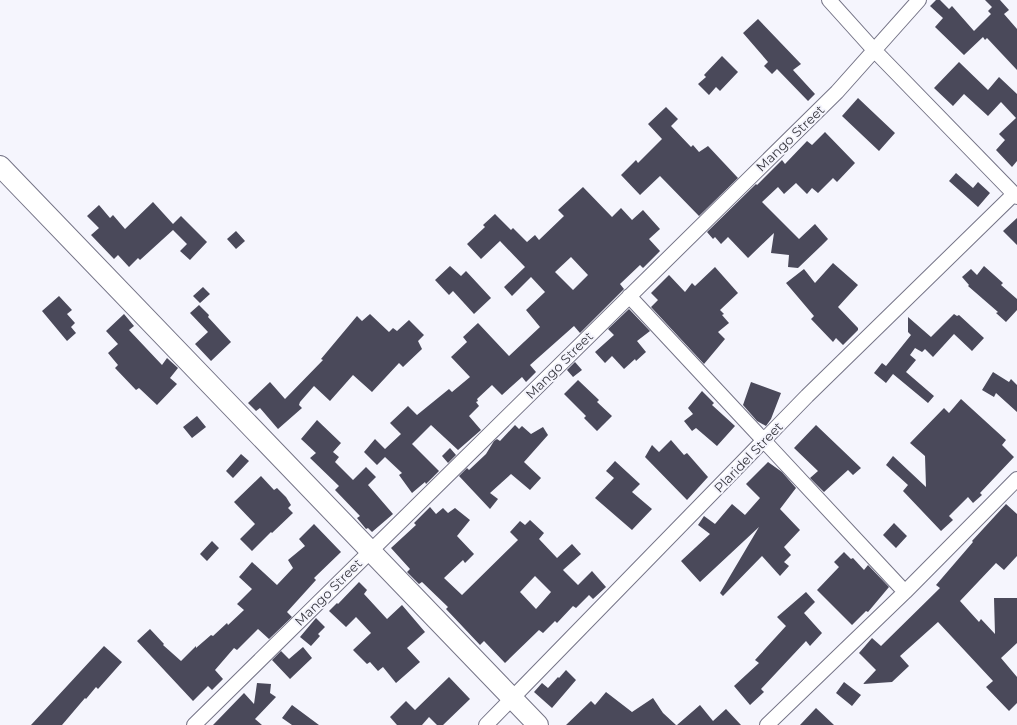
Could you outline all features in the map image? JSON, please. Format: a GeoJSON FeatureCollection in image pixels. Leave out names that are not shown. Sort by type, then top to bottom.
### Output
{"type":"FeatureCollection","features":[{"type":"Feature","properties":{"kind":"main road"},"geometry":{"type":"LineString","coordinates":[[0,166],[512,700],[538,725]]}},
{"type":"Feature","properties":{"kind":"street"},"geometry":{"type":"LineString","coordinates":[[829,0],[874,50],[1016,196]]}},
{"type":"Feature","properties":{"kind":"street","name":"Mango Street"},"geometry":{"type":"LineString","coordinates":[[194,725],[628,296],[838,92],[919,0]]}},
{"type":"Feature","properties":{"kind":"street","name":"Plaridel Street"},"geometry":{"type":"LineString","coordinates":[[486,725],[807,396],[1016,196]]}},
{"type":"Feature","properties":{"kind":"street"},"geometry":{"type":"LineString","coordinates":[[628,296],[906,592]]}},
{"type":"Feature","properties":{"kind":"street"},"geometry":{"type":"LineString","coordinates":[[770,724],[906,592],[1017,479]]}},
{"type":"Feature","properties":{"kind":"building"},"geometry":{"type":"Polygon","coordinates":[[[936,0],[940,0],[949,9],[952,6],[974,31],[991,14],[988,11],[992,7],[985,0],[1000,0],[1009,10],[1004,14],[1017,29],[1017,70],[987,38],[985,40],[983,37],[964,55],[935,27],[943,18],[930,6],[936,0]]]}},
{"type":"Feature","properties":{"kind":"building"},"geometry":{"type":"Polygon","coordinates":[[[758,19],[801,64],[793,70],[815,94],[808,101],[777,69],[772,74],[764,66],[768,62],[743,33],[758,19]]]}},
{"type":"Feature","properties":{"kind":"building"},"geometry":{"type":"Polygon","coordinates":[[[722,56],[738,72],[720,91],[716,87],[709,95],[698,84],[706,77],[704,75],[722,56]]]}},
{"type":"Feature","properties":{"kind":"building"},"geometry":{"type":"Polygon","coordinates":[[[959,62],[988,90],[999,77],[1017,94],[1017,161],[1012,167],[996,150],[1005,140],[999,134],[1016,118],[1001,102],[988,116],[964,94],[953,106],[934,88],[959,62]]]}},
{"type":"Feature","properties":{"kind":"building"},"geometry":{"type":"Polygon","coordinates":[[[858,98],[895,133],[879,151],[842,116],[858,98]]]}},
{"type":"Feature","properties":{"kind":"building"},"geometry":{"type":"Polygon","coordinates":[[[666,107],[678,119],[671,126],[691,147],[693,145],[699,152],[708,146],[738,178],[699,216],[660,176],[640,195],[621,175],[636,160],[638,163],[662,139],[648,124],[666,107]]]}},
{"type":"Feature","properties":{"kind":"building"},"geometry":{"type":"Polygon","coordinates":[[[825,132],[855,163],[837,182],[833,178],[818,193],[812,188],[807,194],[796,183],[784,194],[778,187],[762,202],[799,239],[815,224],[828,239],[798,268],[788,267],[789,255],[771,253],[774,233],[748,258],[728,237],[721,244],[715,237],[713,239],[707,232],[756,184],[757,185],[782,160],[785,164],[807,141],[812,145],[825,132]]]}},
{"type":"Feature","properties":{"kind":"building"},"geometry":{"type":"Polygon","coordinates":[[[956,173],[973,188],[978,182],[990,193],[978,207],[949,181],[956,173]]]}},
{"type":"Feature","properties":{"kind":"building"},"geometry":{"type":"Polygon","coordinates":[[[583,187],[612,217],[621,208],[632,220],[643,210],[660,229],[649,239],[660,251],[643,268],[640,265],[620,284],[624,289],[580,333],[574,326],[530,365],[536,372],[526,382],[522,377],[502,395],[492,385],[477,399],[478,401],[476,402],[479,406],[469,416],[481,430],[458,450],[431,425],[412,444],[439,471],[426,484],[425,482],[412,493],[399,475],[402,473],[385,457],[377,465],[364,452],[375,439],[385,449],[401,434],[390,423],[408,406],[417,415],[449,389],[452,392],[470,377],[451,357],[467,342],[463,337],[478,323],[509,356],[540,327],[526,310],[545,292],[531,277],[512,296],[504,287],[525,267],[500,241],[481,259],[467,244],[485,227],[483,225],[495,214],[511,230],[513,228],[527,242],[535,235],[539,240],[564,216],[558,210],[583,187]],[[571,257],[555,272],[573,290],[588,275],[571,257]]]}},
{"type":"Feature","properties":{"kind":"building"},"geometry":{"type":"Polygon","coordinates":[[[153,202],[173,224],[181,216],[207,242],[190,260],[180,251],[187,244],[173,230],[140,260],[138,258],[129,267],[118,255],[114,259],[91,235],[99,228],[87,216],[99,205],[110,218],[113,215],[125,229],[153,202]]]}},
{"type":"Feature","properties":{"kind":"building"},"geometry":{"type":"Polygon","coordinates":[[[1017,218],[1017,245],[1003,231],[1017,218]]]}},
{"type":"Feature","properties":{"kind":"building"},"geometry":{"type":"Polygon","coordinates":[[[236,231],[245,241],[236,249],[227,239],[236,231]]]}},
{"type":"Feature","properties":{"kind":"building"},"geometry":{"type":"Polygon","coordinates":[[[833,263],[858,285],[838,307],[858,328],[858,330],[843,345],[836,338],[833,342],[811,319],[814,316],[786,283],[804,269],[815,283],[833,263]]]}},
{"type":"Feature","properties":{"kind":"building"},"geometry":{"type":"Polygon","coordinates":[[[450,266],[461,276],[466,271],[491,298],[474,314],[453,291],[449,295],[435,280],[450,266]]]}},
{"type":"Feature","properties":{"kind":"building"},"geometry":{"type":"Polygon","coordinates":[[[984,266],[1003,283],[1001,285],[1017,299],[1017,310],[1006,322],[996,313],[998,312],[968,286],[969,285],[962,277],[971,269],[977,275],[984,266]]]}},
{"type":"Feature","properties":{"kind":"building"},"geometry":{"type":"Polygon","coordinates":[[[715,267],[738,293],[720,310],[724,314],[722,315],[729,323],[718,332],[725,339],[704,364],[651,307],[658,300],[651,293],[669,275],[685,292],[692,283],[695,286],[715,267]]]}},
{"type":"Feature","properties":{"kind":"building"},"geometry":{"type":"Polygon","coordinates":[[[203,287],[210,294],[200,303],[193,296],[203,287]]]}},
{"type":"Feature","properties":{"kind":"building"},"geometry":{"type":"Polygon","coordinates":[[[59,296],[72,310],[67,314],[75,323],[71,327],[76,333],[67,341],[42,311],[59,296]]]}},
{"type":"Feature","properties":{"kind":"building"},"geometry":{"type":"Polygon","coordinates":[[[199,305],[231,342],[211,361],[195,344],[208,332],[190,313],[199,305]]]}},
{"type":"Feature","properties":{"kind":"building"},"geometry":{"type":"Polygon","coordinates":[[[629,309],[650,331],[637,341],[646,352],[624,369],[612,356],[605,363],[595,352],[614,335],[608,329],[629,309]]]}},
{"type":"Feature","properties":{"kind":"building"},"geometry":{"type":"Polygon","coordinates":[[[124,314],[134,326],[129,330],[162,365],[167,358],[178,368],[170,378],[177,384],[157,405],[139,388],[136,390],[115,368],[118,365],[108,353],[118,344],[106,331],[124,314]]]}},
{"type":"Feature","properties":{"kind":"building"},"geometry":{"type":"Polygon","coordinates":[[[370,314],[389,332],[393,328],[397,331],[409,320],[424,335],[418,341],[422,349],[403,367],[399,363],[372,392],[353,375],[330,401],[314,386],[300,402],[299,405],[302,408],[278,429],[260,408],[256,411],[248,403],[270,382],[285,399],[323,360],[321,359],[357,316],[362,321],[370,314]]]}},
{"type":"Feature","properties":{"kind":"building"},"geometry":{"type":"Polygon","coordinates":[[[954,314],[957,316],[959,315],[984,338],[972,351],[954,334],[933,357],[925,349],[922,352],[915,348],[910,355],[916,360],[906,372],[934,396],[928,403],[893,374],[886,383],[874,373],[882,363],[886,366],[911,335],[908,332],[908,317],[931,337],[954,314]]]}},
{"type":"Feature","properties":{"kind":"building"},"geometry":{"type":"Polygon","coordinates":[[[575,362],[582,370],[573,377],[567,370],[575,362]]]}},
{"type":"Feature","properties":{"kind":"building"},"geometry":{"type":"Polygon","coordinates":[[[993,372],[1009,382],[1011,379],[1017,385],[1017,412],[996,393],[994,397],[982,390],[993,372]]]}},
{"type":"Feature","properties":{"kind":"building"},"geometry":{"type":"Polygon","coordinates":[[[578,380],[599,400],[597,402],[612,416],[597,431],[584,418],[586,416],[564,394],[578,380]]]}},
{"type":"Feature","properties":{"kind":"building"},"geometry":{"type":"Polygon","coordinates":[[[751,382],[781,393],[771,419],[766,426],[757,421],[743,405],[751,382]]]}},
{"type":"Feature","properties":{"kind":"building"},"geometry":{"type":"Polygon","coordinates":[[[702,391],[714,403],[712,405],[735,426],[717,446],[696,428],[692,431],[684,421],[693,414],[688,408],[702,391]]]}},
{"type":"Feature","properties":{"kind":"building"},"geometry":{"type":"Polygon","coordinates":[[[961,399],[1006,440],[1002,445],[1014,457],[980,493],[982,495],[973,503],[968,497],[949,516],[953,520],[941,531],[903,491],[908,485],[886,465],[893,456],[926,487],[925,456],[910,443],[944,408],[949,413],[961,399]]]}},
{"type":"Feature","properties":{"kind":"building"},"geometry":{"type":"Polygon","coordinates":[[[197,416],[206,427],[192,438],[183,427],[197,416]]]}},
{"type":"Feature","properties":{"kind":"building"},"geometry":{"type":"Polygon","coordinates":[[[317,420],[341,443],[333,452],[339,457],[335,462],[353,480],[366,467],[376,477],[368,485],[393,514],[372,532],[368,528],[366,529],[357,518],[360,516],[335,490],[339,486],[310,458],[316,453],[301,439],[317,420]]]}},
{"type":"Feature","properties":{"kind":"building"},"geometry":{"type":"Polygon","coordinates":[[[515,425],[519,429],[522,426],[531,434],[543,427],[548,435],[524,462],[541,478],[530,490],[511,474],[490,493],[498,499],[490,509],[459,476],[467,468],[469,470],[486,454],[494,441],[497,439],[500,441],[515,425]]]}},
{"type":"Feature","properties":{"kind":"building"},"geometry":{"type":"Polygon","coordinates":[[[816,425],[861,468],[853,475],[848,470],[824,492],[810,478],[818,471],[794,448],[816,425]]]}},
{"type":"Feature","properties":{"kind":"building"},"geometry":{"type":"Polygon","coordinates":[[[671,440],[684,455],[687,453],[708,477],[687,500],[645,457],[652,445],[659,452],[671,440]]]}},
{"type":"Feature","properties":{"kind":"building"},"geometry":{"type":"Polygon","coordinates":[[[450,448],[456,455],[448,463],[442,456],[450,448]]]}},
{"type":"Feature","properties":{"kind":"building"},"geometry":{"type":"Polygon","coordinates":[[[241,454],[249,461],[233,478],[226,471],[241,454]]]}},
{"type":"Feature","properties":{"kind":"building"},"geometry":{"type":"Polygon","coordinates":[[[615,461],[640,484],[632,492],[652,509],[632,530],[595,498],[614,478],[606,471],[615,461]]]}},
{"type":"Feature","properties":{"kind":"building"},"geometry":{"type":"Polygon","coordinates":[[[768,462],[782,472],[796,488],[780,509],[800,530],[784,547],[791,555],[784,562],[789,566],[780,576],[762,556],[723,596],[720,593],[759,527],[700,582],[681,561],[710,534],[698,525],[704,516],[715,524],[732,504],[745,515],[760,498],[746,484],[768,462]]]}},
{"type":"Feature","properties":{"kind":"building"},"geometry":{"type":"Polygon","coordinates":[[[261,476],[274,490],[277,488],[286,497],[291,505],[288,508],[293,513],[252,551],[240,539],[255,524],[234,502],[261,476]]]}},
{"type":"Feature","properties":{"kind":"building"},"geometry":{"type":"Polygon","coordinates":[[[1006,504],[1017,514],[1017,556],[1004,570],[996,563],[960,601],[979,622],[981,619],[995,634],[994,598],[1017,598],[1017,643],[1001,658],[1017,677],[1017,703],[1009,711],[986,687],[993,681],[938,622],[900,656],[909,666],[892,682],[863,684],[876,670],[859,653],[872,638],[881,646],[940,588],[936,585],[973,542],[972,541],[1006,504]]]}},
{"type":"Feature","properties":{"kind":"building"},"geometry":{"type":"Polygon","coordinates":[[[430,507],[436,514],[443,508],[448,513],[455,508],[470,520],[457,536],[474,554],[465,563],[463,560],[444,578],[462,595],[518,540],[510,532],[520,521],[525,525],[530,520],[544,533],[539,539],[557,558],[572,544],[581,554],[563,570],[578,585],[592,571],[606,587],[593,599],[589,595],[576,608],[573,606],[557,623],[555,621],[543,633],[539,630],[505,663],[484,641],[480,645],[446,609],[448,607],[422,582],[419,584],[407,572],[410,569],[391,548],[416,525],[414,523],[430,507]],[[535,576],[520,592],[536,609],[551,592],[535,576]]]}},
{"type":"Feature","properties":{"kind":"building"},"geometry":{"type":"Polygon","coordinates":[[[894,523],[907,536],[896,548],[883,535],[894,523]]]}},
{"type":"Feature","properties":{"kind":"building"},"geometry":{"type":"Polygon","coordinates":[[[314,524],[341,552],[314,578],[316,580],[287,612],[292,617],[269,639],[258,629],[237,650],[234,648],[215,670],[223,679],[212,690],[208,686],[193,701],[137,641],[150,629],[164,644],[163,645],[181,661],[196,646],[196,648],[211,635],[213,636],[227,623],[228,625],[244,610],[237,604],[252,589],[239,577],[252,562],[277,585],[293,568],[288,560],[305,546],[299,539],[314,524]]]}},
{"type":"Feature","properties":{"kind":"building"},"geometry":{"type":"Polygon","coordinates":[[[212,541],[219,548],[207,561],[200,554],[212,541]]]}},
{"type":"Feature","properties":{"kind":"building"},"geometry":{"type":"Polygon","coordinates":[[[844,552],[851,559],[853,558],[864,570],[868,565],[889,587],[868,612],[866,611],[852,625],[817,590],[839,567],[834,562],[844,552]]]}},
{"type":"Feature","properties":{"kind":"building"},"geometry":{"type":"Polygon","coordinates":[[[359,582],[367,590],[364,594],[387,619],[402,605],[425,632],[407,648],[420,662],[396,683],[383,667],[378,671],[370,662],[367,664],[353,650],[371,633],[356,617],[346,627],[329,611],[337,603],[338,604],[359,582]]]}},
{"type":"Feature","properties":{"kind":"building"},"geometry":{"type":"Polygon","coordinates":[[[806,592],[815,602],[804,613],[822,633],[810,646],[806,641],[761,689],[764,692],[750,705],[734,686],[759,663],[755,660],[786,626],[777,617],[806,592]]]}},
{"type":"Feature","properties":{"kind":"building"},"geometry":{"type":"Polygon","coordinates":[[[316,618],[325,627],[318,634],[320,636],[311,646],[300,637],[316,618]]]}},
{"type":"Feature","properties":{"kind":"building"},"geometry":{"type":"Polygon","coordinates":[[[104,646],[122,662],[98,689],[96,687],[62,725],[31,725],[104,646]]]}},
{"type":"Feature","properties":{"kind":"building"},"geometry":{"type":"Polygon","coordinates":[[[303,647],[312,658],[290,679],[272,660],[281,651],[289,659],[303,647]]]}},
{"type":"Feature","properties":{"kind":"building"},"geometry":{"type":"Polygon","coordinates":[[[566,670],[576,680],[552,708],[534,692],[542,683],[548,688],[566,670]]]}},
{"type":"Feature","properties":{"kind":"building"},"geometry":{"type":"Polygon","coordinates":[[[449,677],[470,699],[443,725],[437,725],[429,717],[422,725],[397,725],[390,717],[406,701],[415,710],[449,677]]]}},
{"type":"Feature","properties":{"kind":"building"},"geometry":{"type":"Polygon","coordinates":[[[844,682],[861,695],[852,706],[836,693],[844,682]]]}},
{"type":"Feature","properties":{"kind":"building"},"geometry":{"type":"Polygon","coordinates":[[[257,683],[271,684],[270,693],[276,697],[255,719],[262,725],[213,725],[244,693],[254,704],[257,683]]]}},
{"type":"Feature","properties":{"kind":"building"},"geometry":{"type":"Polygon","coordinates":[[[606,692],[632,712],[653,698],[663,713],[676,725],[566,725],[591,701],[595,705],[606,692]]]}},
{"type":"Feature","properties":{"kind":"building"},"geometry":{"type":"Polygon","coordinates":[[[292,705],[319,725],[292,725],[282,718],[292,705]]]}},
{"type":"Feature","properties":{"kind":"building"},"geometry":{"type":"Polygon","coordinates":[[[700,705],[713,721],[726,709],[741,725],[677,725],[700,705]]]}},
{"type":"Feature","properties":{"kind":"building"},"geometry":{"type":"Polygon","coordinates":[[[816,708],[834,725],[800,725],[816,708]]]}}]}
